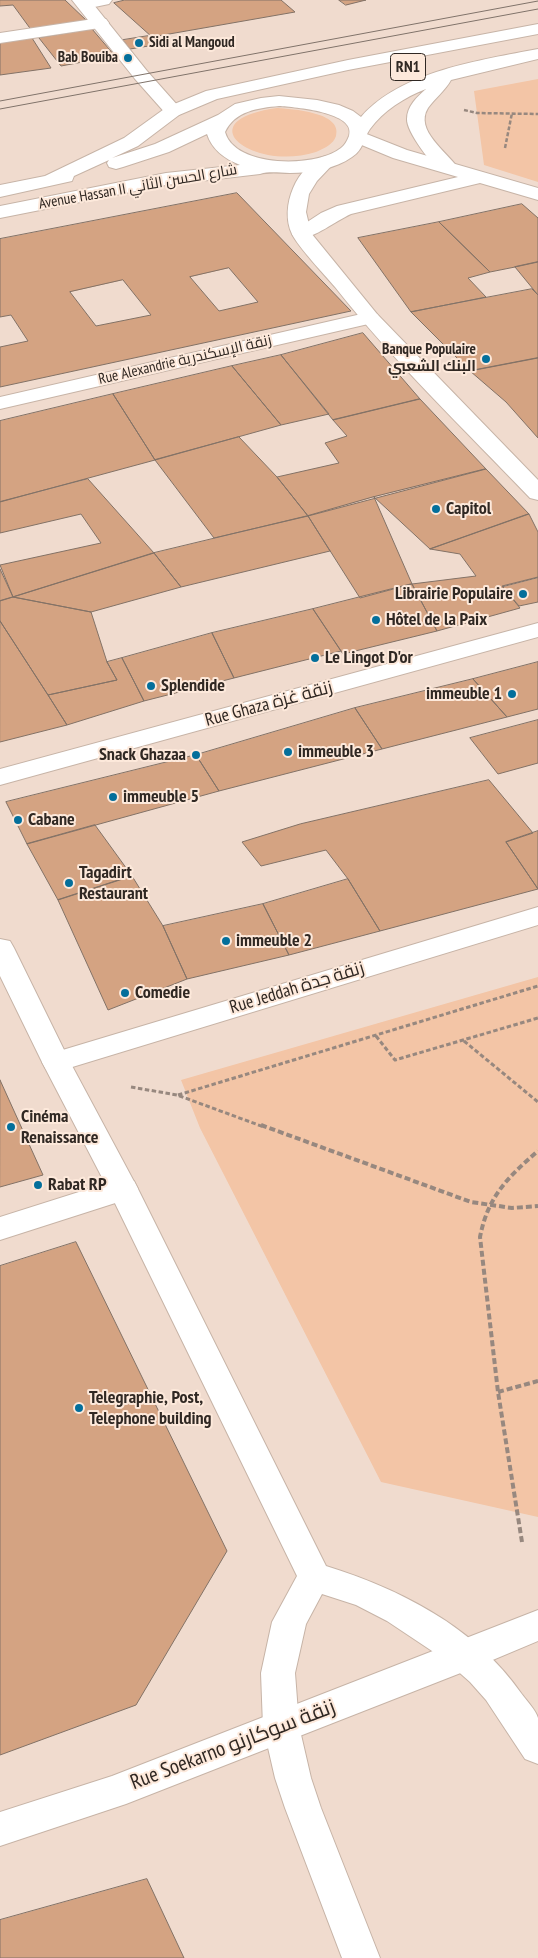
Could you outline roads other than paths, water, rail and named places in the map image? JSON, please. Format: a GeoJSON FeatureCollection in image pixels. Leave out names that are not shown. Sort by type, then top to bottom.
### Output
{"type":"FeatureCollection","features":[{"type":"Feature","properties":{"kind":"main road"},"geometry":{"type":"LineString","coordinates":[[83,2],[103,0]]}},
{"type":"Feature","properties":{"kind":"main road"},"geometry":{"type":"LineString","coordinates":[[83,2],[141,75],[173,111]]}},
{"type":"Feature","properties":{"kind":"main road"},"geometry":{"type":"LineString","coordinates":[[0,38],[100,23]]}},
{"type":"Feature","properties":{"kind":"main road"},"geometry":{"type":"LineString","coordinates":[[47,182],[131,142],[173,111],[226,90],[538,28]]}},
{"type":"Feature","properties":{"kind":"main road","name":"RN1"},"geometry":{"type":"LineString","coordinates":[[341,84],[538,38]]}},
{"type":"Feature","properties":{"kind":"main road","name":"RN1"},"geometry":{"type":"LineString","coordinates":[[223,119],[216,132],[221,146],[240,158],[277,167],[303,166],[326,162],[352,149],[359,134],[376,111],[388,102],[442,78],[538,54]]}},
{"type":"Feature","properties":{"kind":"main road"},"geometry":{"type":"LineString","coordinates":[[442,78],[436,90],[419,108],[416,122],[421,137],[449,168]]}},
{"type":"Feature","properties":{"kind":"main road"},"geometry":{"type":"LineString","coordinates":[[279,101],[324,89]]}},
{"type":"Feature","properties":{"kind":"main road"},"geometry":{"type":"LineString","coordinates":[[279,101],[311,103],[339,111],[356,124],[359,134],[400,154],[538,194]]}},
{"type":"Feature","properties":{"kind":"main road","name":"Avenue Hassan II شارع الحسن الثاني"},"geometry":{"type":"LineString","coordinates":[[0,191],[47,182],[162,148],[240,109],[279,101]]}},
{"type":"Feature","properties":{"kind":"main road"},"geometry":{"type":"LineString","coordinates":[[326,162],[307,180],[297,201],[297,223],[302,234],[370,318],[533,482]]}},
{"type":"Feature","properties":{"kind":"main road","name":"Avenue Hassan II شارع الحسن الثاني"},"geometry":{"type":"LineString","coordinates":[[0,212],[194,175],[277,167]]}},
{"type":"Feature","properties":{"kind":"main road"},"geometry":{"type":"LineString","coordinates":[[302,234],[328,217],[344,210],[481,177],[511,190],[538,205]]}},
{"type":"Feature","properties":{"kind":"main road","name":"Rue Alexandrie زنقة الإسكندرية"},"geometry":{"type":"LineString","coordinates":[[0,403],[370,318]]}},
{"type":"Feature","properties":{"kind":"main road","name":"Rue Ghaza زنقة غزة"},"geometry":{"type":"LineString","coordinates":[[0,777],[538,630]]}},
{"type":"Feature","properties":{"kind":"main road","name":"Rue Jeddah زنقة جدة"},"geometry":{"type":"LineString","coordinates":[[56,1062],[538,916]]}},
{"type":"Feature","properties":{"kind":"main road"},"geometry":{"type":"LineString","coordinates":[[0,948],[56,1062],[123,1189],[314,1577],[368,1595],[418,1622],[464,1656],[483,1672],[506,1699],[538,1748]]}},
{"type":"Feature","properties":{"kind":"main road"},"geometry":{"type":"LineString","coordinates":[[0,1228],[123,1189]]}},
{"type":"Feature","properties":{"kind":"main road"},"geometry":{"type":"LineString","coordinates":[[314,1577],[290,1622],[278,1673],[281,1726],[293,1778],[303,1808],[360,1958]]}},
{"type":"Feature","properties":{"kind":"main road","name":"Rue Soekarno زنقة سوكارنو"},"geometry":{"type":"LineString","coordinates":[[0,1829],[113,1792],[464,1656],[538,1625]]}},
{"type":"Feature","properties":{"kind":"tram line"},"geometry":{"type":"LineString","coordinates":[[0,101],[538,1]]}},
{"type":"Feature","properties":{"kind":"tram line"},"geometry":{"type":"LineString","coordinates":[[0,109],[538,9]]}},
{"type":"Feature","properties":{"kind":"place","name":"Sidi al Mangoud"},"geometry":{"type":"Point","coordinates":[139,43]}},
{"type":"Feature","properties":{"kind":"place","name":"Bab Bouiba"},"geometry":{"type":"Point","coordinates":[128,58]}},
{"type":"Feature","properties":{"kind":"place","name":"Banque Populaire البنك الشعبي"},"geometry":{"type":"Point","coordinates":[486,359]}},
{"type":"Feature","properties":{"kind":"place","name":"Capitol"},"geometry":{"type":"Point","coordinates":[436,509]}},
{"type":"Feature","properties":{"kind":"place","name":"Librairie Populaire"},"geometry":{"type":"Point","coordinates":[523,594]}},
{"type":"Feature","properties":{"kind":"place","name":"Hôtel de la Paix"},"geometry":{"type":"Point","coordinates":[376,620]}},
{"type":"Feature","properties":{"kind":"place","name":"Le Lingot D'or"},"geometry":{"type":"Point","coordinates":[315,658]}},
{"type":"Feature","properties":{"kind":"place","name":"Splendide"},"geometry":{"type":"Point","coordinates":[151,686]}},
{"type":"Feature","properties":{"kind":"place","name":"immeuble 1"},"geometry":{"type":"Point","coordinates":[512,694]}},
{"type":"Feature","properties":{"kind":"place","name":"immeuble 3"},"geometry":{"type":"Point","coordinates":[288,752]}},
{"type":"Feature","properties":{"kind":"place","name":"Snack Ghazaa"},"geometry":{"type":"Point","coordinates":[196,755]}},
{"type":"Feature","properties":{"kind":"place","name":"immeuble 5"},"geometry":{"type":"Point","coordinates":[113,797]}},
{"type":"Feature","properties":{"kind":"place","name":"Cabane"},"geometry":{"type":"Point","coordinates":[18,820]}},
{"type":"Feature","properties":{"kind":"place","name":"Tagadirt Restaurant"},"geometry":{"type":"Point","coordinates":[69,883]}},
{"type":"Feature","properties":{"kind":"place","name":"immeuble 2"},"geometry":{"type":"Point","coordinates":[226,941]}},
{"type":"Feature","properties":{"kind":"place","name":"Comedie"},"geometry":{"type":"Point","coordinates":[125,993]}},
{"type":"Feature","properties":{"kind":"place","name":"Cinéma Renaissance"},"geometry":{"type":"Point","coordinates":[11,1127]}},
{"type":"Feature","properties":{"kind":"place","name":"Rabat RP"},"geometry":{"type":"Point","coordinates":[38,1185]}},
{"type":"Feature","properties":{"kind":"place","name":"Telegraphie, Post, Telephone building"},"geometry":{"type":"Point","coordinates":[79,1408]}}]}
